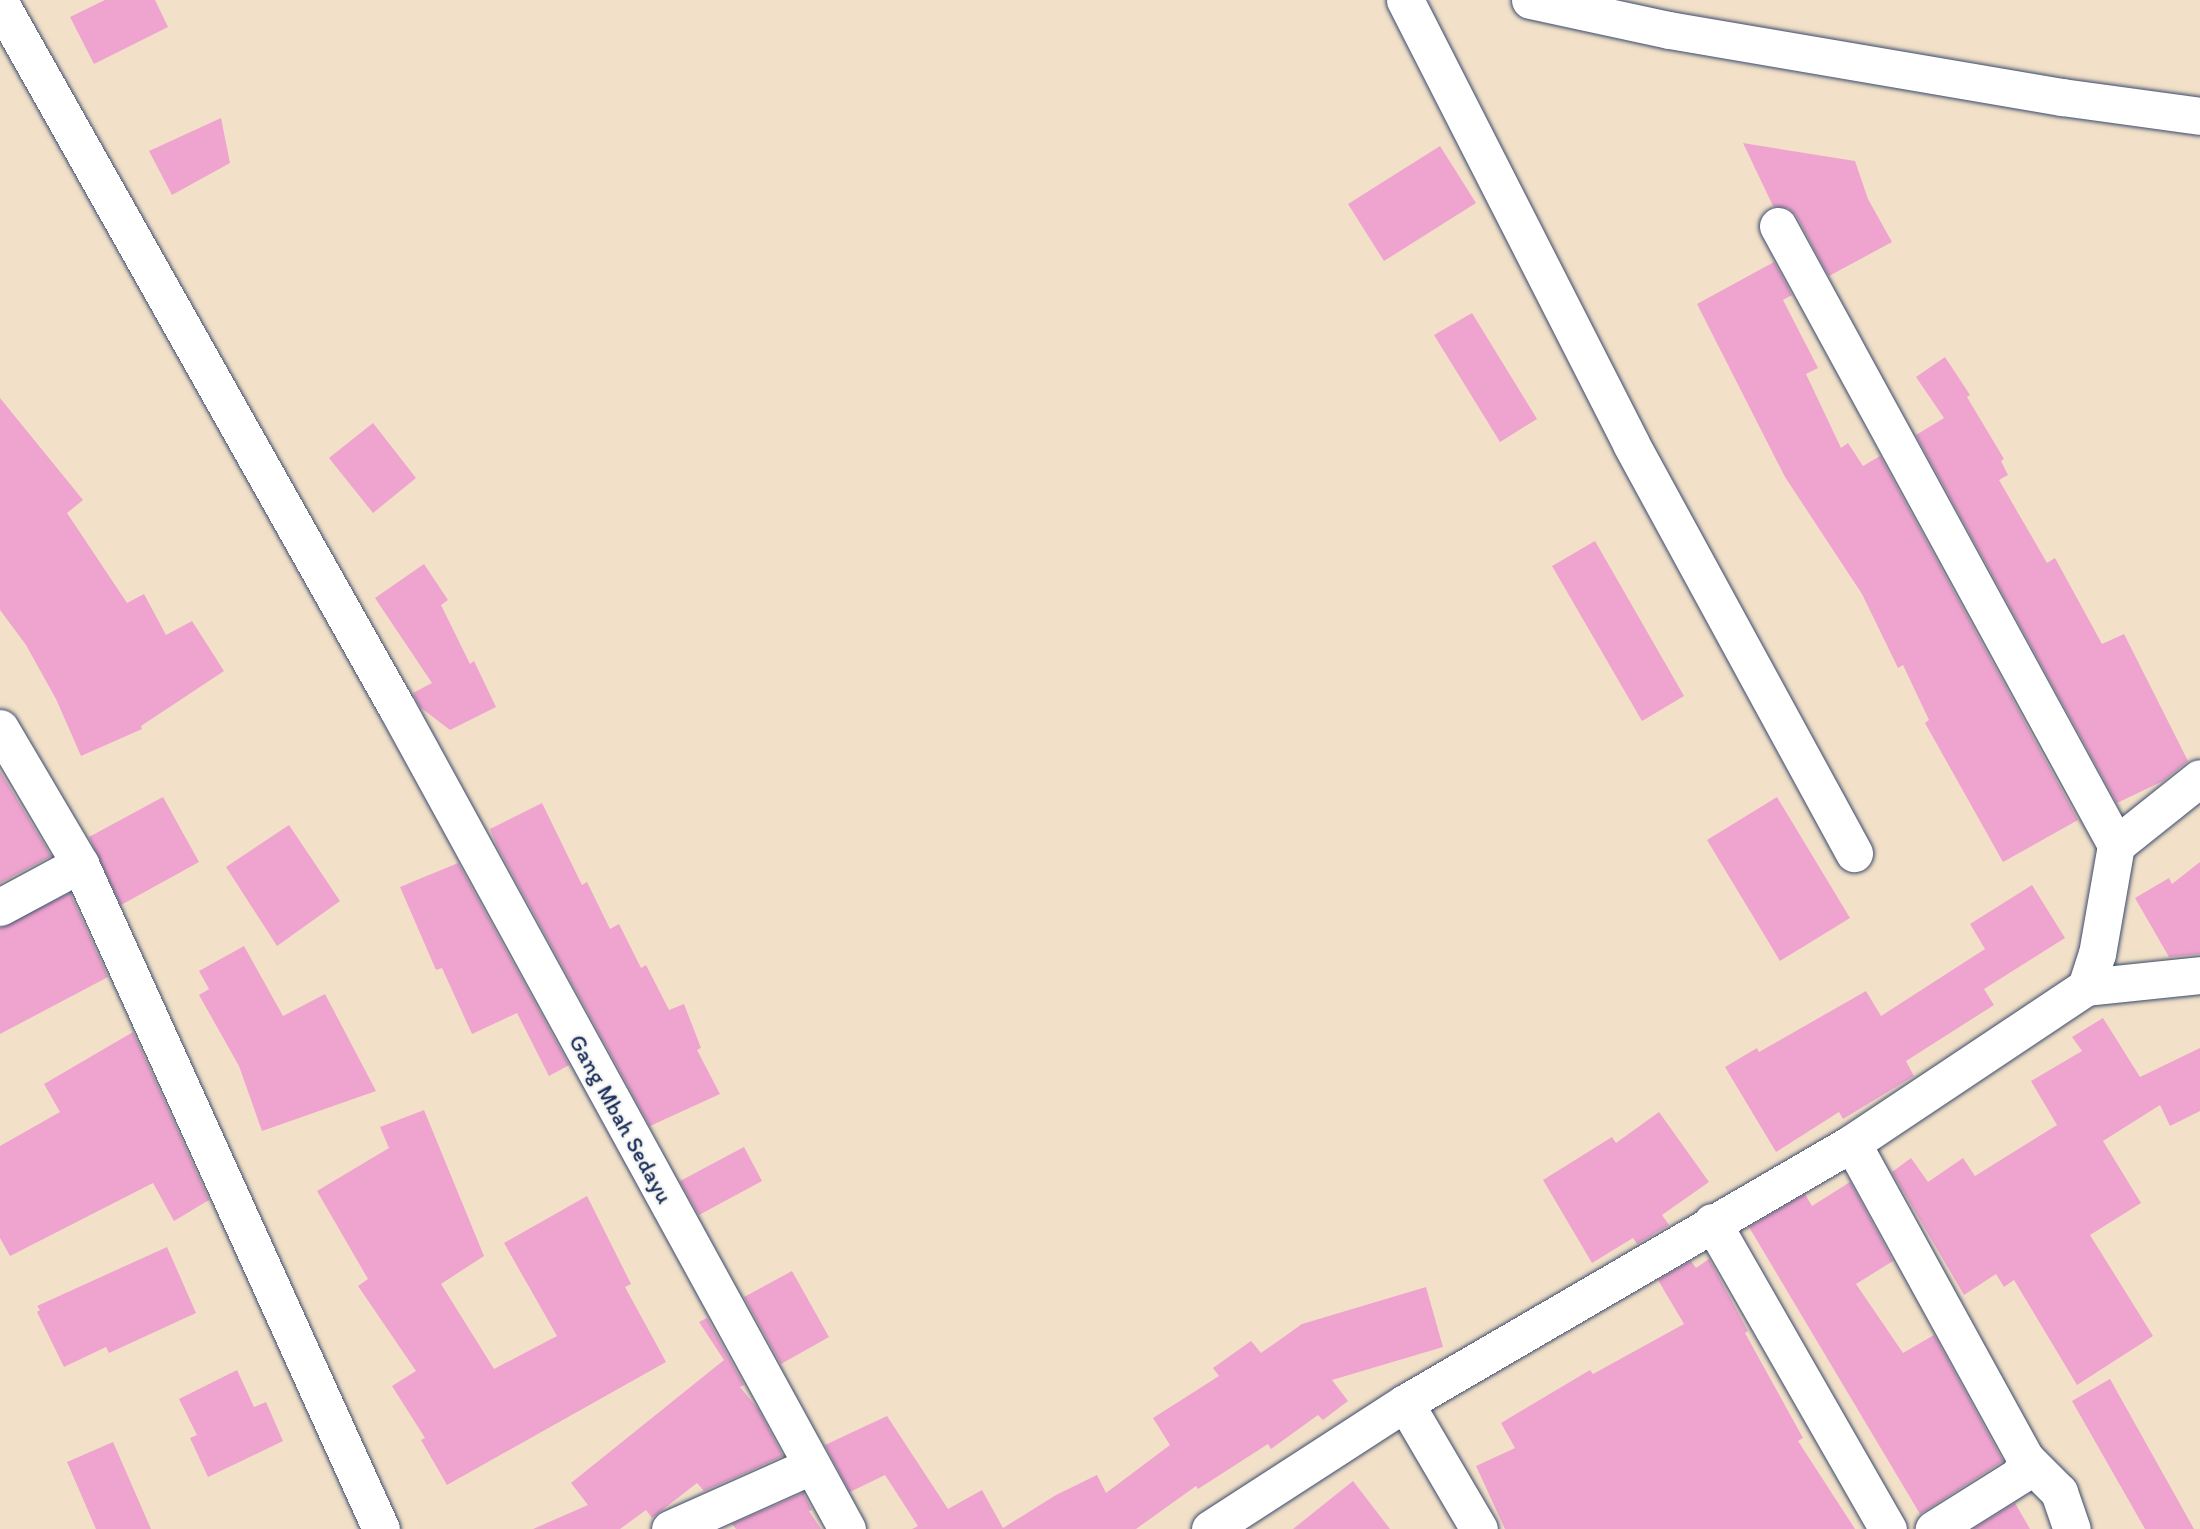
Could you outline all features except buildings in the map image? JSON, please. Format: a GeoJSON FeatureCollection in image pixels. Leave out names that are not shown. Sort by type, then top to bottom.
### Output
{"type":"FeatureCollection","features":[{"type":"Feature","properties":{"kind":"street"},"geometry":{"type":"LineString","coordinates":[[1405,0],[1631,444],[1854,853]]}},
{"type":"Feature","properties":{"kind":"street"},"geometry":{"type":"LineString","coordinates":[[1530,0],[1696,34],[2062,97],[2200,116]]}},
{"type":"Feature","properties":{"kind":"street","name":"Gang Mbah Sedayu"},"geometry":{"type":"LineString","coordinates":[[0,2],[397,708],[847,1529]]}},
{"type":"Feature","properties":{"kind":"street"},"geometry":{"type":"LineString","coordinates":[[1778,226],[2116,845],[2097,954],[2086,987]]}},
{"type":"Feature","properties":{"kind":"street"},"geometry":{"type":"LineString","coordinates":[[0,728],[80,864],[381,1529]]}},
{"type":"Feature","properties":{"kind":"street"},"geometry":{"type":"LineString","coordinates":[[2116,845],[2200,778]]}},
{"type":"Feature","properties":{"kind":"street"},"geometry":{"type":"LineString","coordinates":[[0,907],[80,864]]}},
{"type":"Feature","properties":{"kind":"street"},"geometry":{"type":"LineString","coordinates":[[1210,1529],[1405,1403],[1852,1143],[2086,987],[2200,975]]}},
{"type":"Feature","properties":{"kind":"street"},"geometry":{"type":"LineString","coordinates":[[1852,1143],[2026,1459],[2059,1492],[2072,1529]]}},
{"type":"Feature","properties":{"kind":"street"},"geometry":{"type":"LineString","coordinates":[[1713,1222],[1888,1529]]}},
{"type":"Feature","properties":{"kind":"street"},"geometry":{"type":"LineString","coordinates":[[1405,1403],[1479,1529]]}},
{"type":"Feature","properties":{"kind":"street"},"geometry":{"type":"LineString","coordinates":[[1934,1529],[2020,1475],[2026,1459]]}},
{"type":"Feature","properties":{"kind":"street"},"geometry":{"type":"LineString","coordinates":[[670,1529],[811,1466]]}}]}
